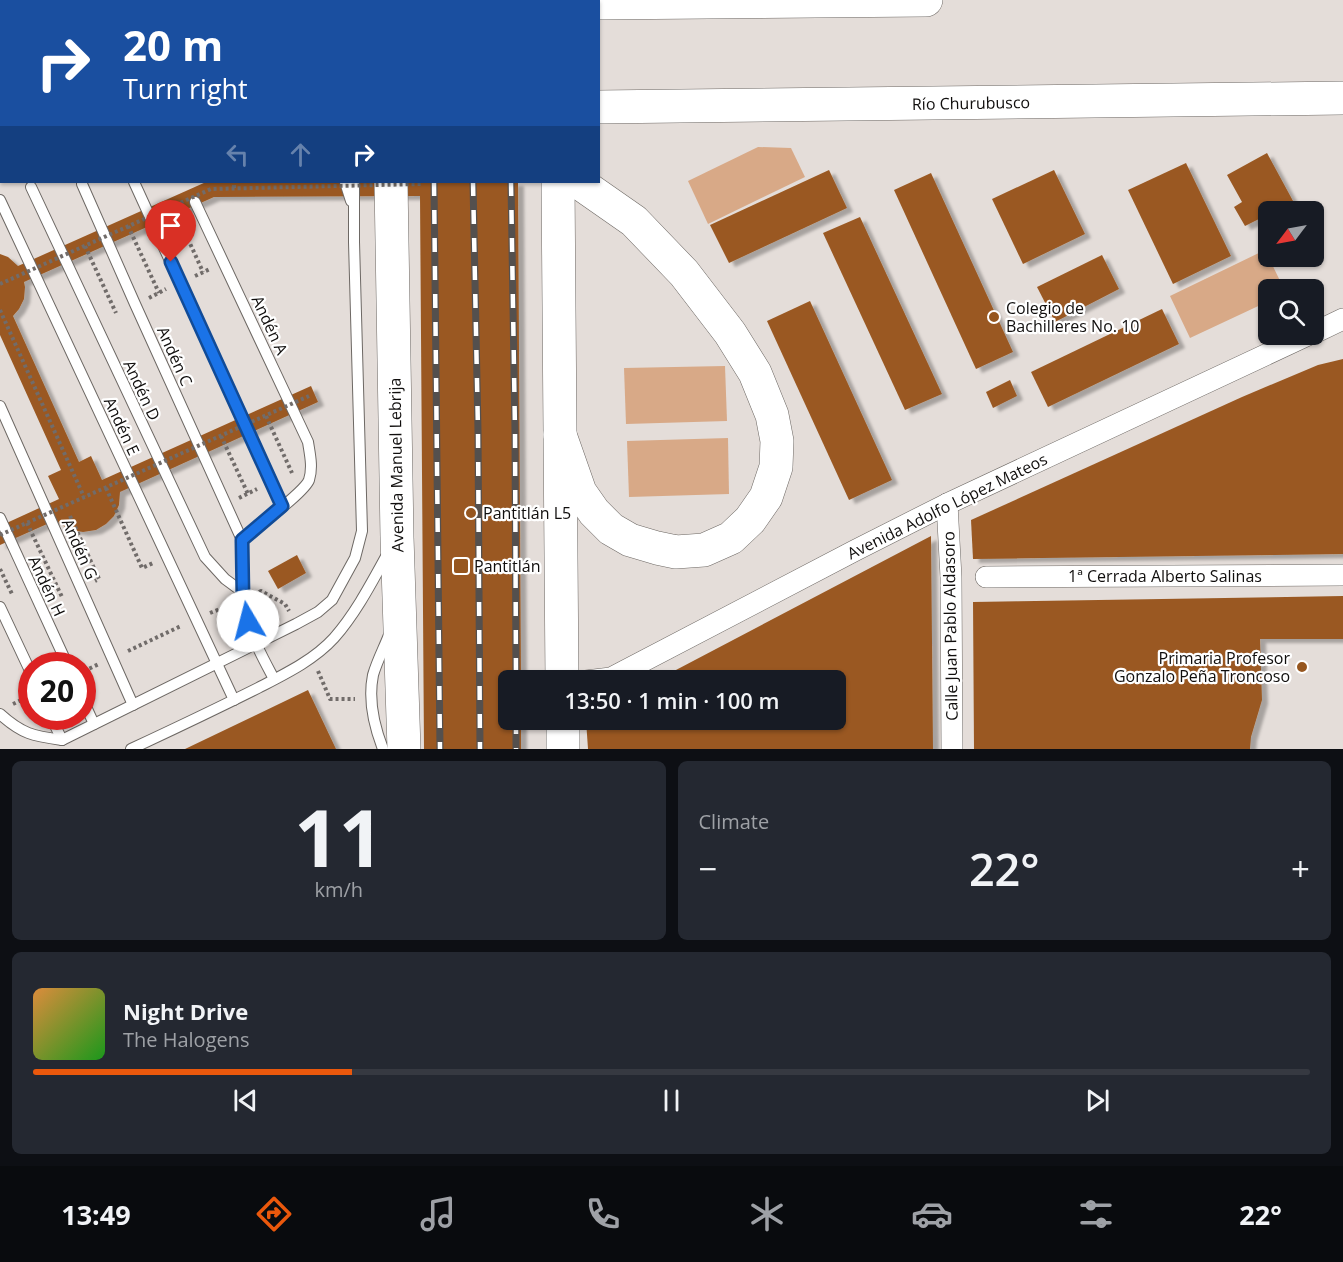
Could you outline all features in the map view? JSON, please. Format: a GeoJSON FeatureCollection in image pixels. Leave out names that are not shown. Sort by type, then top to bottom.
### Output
{"type":"FeatureCollection","features":[{"type":"Feature","properties":{"kind":"main road"},"geometry":{"type":"LineString","coordinates":[[600,3],[926,0]]}},
{"type":"Feature","properties":{"kind":"main road","name":"Río Churubusco"},"geometry":{"type":"LineString","coordinates":[[600,107],[1343,98]]}},
{"type":"Feature","properties":{"kind":"main road","name":"Avenida Manuel Lebrija"},"geometry":{"type":"LineString","coordinates":[[404,749],[397,537],[406,183]]}},
{"type":"Feature","properties":{"kind":"main road"},"geometry":{"type":"LineString","coordinates":[[560,435],[580,492],[594,512],[611,529],[630,540],[676,552],[704,550],[730,538],[750,520],[766,497],[776,466],[777,441],[772,415],[755,373],[730,333],[684,273],[633,221],[570,183],[559,200],[560,435],[573,670]]}},
{"type":"Feature","properties":{"kind":"main road"},"geometry":{"type":"LineString","coordinates":[[562,749],[563,730]]}},
{"type":"Feature","properties":{"kind":"street","name":"Avenida Adolfo López Mateos"},"geometry":{"type":"LineString","coordinates":[[626,670],[947,504],[1327,329]]}},
{"type":"Feature","properties":{"kind":"street","name":"Calle Juan Pablo Aldasoro"},"geometry":{"type":"LineString","coordinates":[[947,504],[951,577],[952,749]]}},
{"type":"Feature","properties":{"kind":"street","name":"1ª Cerrada Alberto Salinas"},"geometry":{"type":"LineString","coordinates":[[986,577],[1343,575]]}},
{"type":"Feature","properties":{"kind":"lane"},"geometry":{"type":"LineString","coordinates":[[134,183],[282,506],[242,540],[243,593],[248,621],[256,644],[274,680]]}},
{"type":"Feature","properties":{"kind":"lane"},"geometry":{"type":"LineString","coordinates":[[345,183],[354,210]]}},
{"type":"Feature","properties":{"kind":"lane"},"geometry":{"type":"LineString","coordinates":[[96,723],[318,612],[332,600],[355,558],[362,531],[354,183]]}},
{"type":"Feature","properties":{"kind":"lane","name":"Andén C"},"geometry":{"type":"LineString","coordinates":[[82,184],[242,540]]}},
{"type":"Feature","properties":{"kind":"lane","name":"Andén D"},"geometry":{"type":"LineString","coordinates":[[31,187],[205,557],[225,579],[243,593]]}},
{"type":"Feature","properties":{"kind":"lane","name":"Andén E"},"geometry":{"type":"LineString","coordinates":[[0,200],[234,700]]}},
{"type":"Feature","properties":{"kind":"lane","name":"Andén A"},"geometry":{"type":"LineString","coordinates":[[195,202],[308,442],[312,463],[308,481],[301,491],[282,506]]}},
{"type":"Feature","properties":{"kind":"lane","name":"Andén G"},"geometry":{"type":"LineString","coordinates":[[0,406],[133,705]]}},
{"type":"Feature","properties":{"kind":"lane","name":"Andén H"},"geometry":{"type":"LineString","coordinates":[[0,518],[62,652]]}},
{"type":"Feature","properties":{"kind":"lane"},"geometry":{"type":"LineString","coordinates":[[131,749],[274,680],[312,657],[334,638],[348,621],[397,537]]}},
{"type":"Feature","properties":{"kind":"lane"},"geometry":{"type":"LineString","coordinates":[[0,607],[21,652]]}},
{"type":"Feature","properties":{"kind":"lane"},"geometry":{"type":"LineString","coordinates":[[383,749],[375,724],[371,698],[373,675],[399,610]]}},
{"type":"Feature","properties":{"kind":"lane"},"geometry":{"type":"LineString","coordinates":[[0,714],[12,725],[33,736],[62,740],[82,730]]}},
{"type":"Feature","properties":{"kind":"lane"},"geometry":{"type":"LineString","coordinates":[[57,730],[62,740]]}},
{"type":"Feature","properties":{"kind":"path"},"geometry":{"type":"LineString","coordinates":[[234,183],[234,188]]}},
{"type":"Feature","properties":{"kind":"path"},"geometry":{"type":"LineString","coordinates":[[0,284],[211,189],[406,183]]}},
{"type":"Feature","properties":{"kind":"path"},"geometry":{"type":"LineString","coordinates":[[173,206],[203,272]]}},
{"type":"Feature","properties":{"kind":"path"},"geometry":{"type":"LineString","coordinates":[[128,226],[159,293]]}},
{"type":"Feature","properties":{"kind":"path"},"geometry":{"type":"LineString","coordinates":[[85,246],[116,313]]}},
{"type":"Feature","properties":{"kind":"path"},"geometry":{"type":"LineString","coordinates":[[0,310],[84,497]]}},
{"type":"Feature","properties":{"kind":"path"},"geometry":{"type":"LineString","coordinates":[[0,535],[309,396]]}},
{"type":"Feature","properties":{"kind":"path"},"geometry":{"type":"LineString","coordinates":[[225,504],[292,472],[266,416]]}},
{"type":"Feature","properties":{"kind":"path"},"geometry":{"type":"LineString","coordinates":[[221,436],[248,494]]}},
{"type":"Feature","properties":{"kind":"path"},"geometry":{"type":"LineString","coordinates":[[106,488],[142,568]]}},
{"type":"Feature","properties":{"kind":"path"},"geometry":{"type":"LineString","coordinates":[[70,516],[99,579]]}},
{"type":"Feature","properties":{"kind":"path"},"geometry":{"type":"LineString","coordinates":[[27,523],[62,597]]}},
{"type":"Feature","properties":{"kind":"shaded area"},"geometry":{"type":"Polygon","coordinates":[[[758,147],[791,148],[805,177],[708,224],[688,181],[758,147]]]}},
{"type":"Feature","properties":{"kind":"shaded area"},"geometry":{"type":"Polygon","coordinates":[[[1258,253],[1258,267],[1273,267],[1279,279],[1258,279],[1258,306],[1190,338],[1170,296],[1258,253]]]}},
{"type":"Feature","properties":{"kind":"shaded area"},"geometry":{"type":"Polygon","coordinates":[[[725,366],[727,421],[626,424],[624,368],[725,366]]]}},
{"type":"Feature","properties":{"kind":"shaded area"},"geometry":{"type":"Polygon","coordinates":[[[728,438],[729,494],[629,497],[627,441],[728,438]]]}},
{"type":"Feature","properties":{"kind":"building"},"geometry":{"type":"Polygon","coordinates":[[[1267,153],[1293,201],[1258,201],[1258,220],[1245,226],[1234,207],[1242,202],[1227,175],[1267,153]]]}},
{"type":"Feature","properties":{"kind":"building"},"geometry":{"type":"Polygon","coordinates":[[[1186,163],[1231,256],[1173,284],[1128,190],[1186,163]]]}},
{"type":"Feature","properties":{"kind":"building"},"geometry":{"type":"Polygon","coordinates":[[[829,170],[847,208],[729,263],[710,225],[829,170]]]}},
{"type":"Feature","properties":{"kind":"building"},"geometry":{"type":"Polygon","coordinates":[[[1054,170],[1085,234],[1023,264],[992,199],[1054,170]]]}},
{"type":"Feature","properties":{"kind":"building"},"geometry":{"type":"Polygon","coordinates":[[[931,173],[1013,352],[976,369],[894,190],[931,173]]]}},
{"type":"Feature","properties":{"kind":"building","name":"Pantitlán L5"},"geometry":{"type":"Polygon","coordinates":[[[204,183],[518,183],[521,670],[498,670],[498,730],[521,730],[521,749],[424,749],[420,196],[214,197],[24,282],[24,299],[13,316],[79,462],[91,456],[102,480],[311,386],[318,402],[120,492],[119,505],[114,516],[96,530],[83,532],[71,530],[56,520],[0,545],[0,526],[59,499],[48,476],[61,470],[0,335],[0,254],[8,257],[18,266],[204,183]]]}},
{"type":"Feature","properties":{"kind":"building"},"geometry":{"type":"Polygon","coordinates":[[[860,217],[942,394],[905,410],[823,233],[860,217]]]}},
{"type":"Feature","properties":{"kind":"building"},"geometry":{"type":"Polygon","coordinates":[[[1102,255],[1119,289],[1055,322],[1037,287],[1102,255]]]}},
{"type":"Feature","properties":{"kind":"building"},"geometry":{"type":"Polygon","coordinates":[[[810,301],[892,480],[849,500],[767,321],[810,301]]]}},
{"type":"Feature","properties":{"kind":"building"},"geometry":{"type":"Polygon","coordinates":[[[1162,309],[1179,344],[1048,407],[1031,372],[1162,309]]]}},
{"type":"Feature","properties":{"kind":"building"},"geometry":{"type":"Polygon","coordinates":[[[1343,359],[1343,554],[973,559],[971,520],[1242,397],[1318,365],[1343,359]]]}},
{"type":"Feature","properties":{"kind":"building"},"geometry":{"type":"Polygon","coordinates":[[[1010,380],[1017,396],[993,408],[986,392],[1010,380]]]}},
{"type":"Feature","properties":{"kind":"building"},"geometry":{"type":"Polygon","coordinates":[[[931,536],[933,749],[588,749],[587,730],[846,730],[846,670],[676,670],[931,536]]]}},
{"type":"Feature","properties":{"kind":"building"},"geometry":{"type":"Polygon","coordinates":[[[297,555],[306,573],[278,589],[268,571],[297,555]]]}},
{"type":"Feature","properties":{"kind":"building"},"geometry":{"type":"Polygon","coordinates":[[[1343,596],[1343,639],[1260,639],[1262,700],[1251,737],[1250,749],[974,749],[973,602],[1343,596]]]}},
{"type":"Feature","properties":{"kind":"building"},"geometry":{"type":"Polygon","coordinates":[[[308,690],[336,749],[185,749],[254,716],[308,690]]]}},
{"type":"Feature","properties":{"kind":"railway"},"geometry":{"type":"LineString","coordinates":[[434,183],[440,749]]}},
{"type":"Feature","properties":{"kind":"railway"},"geometry":{"type":"LineString","coordinates":[[473,183],[478,431],[480,749]]}},
{"type":"Feature","properties":{"kind":"railway"},"geometry":{"type":"LineString","coordinates":[[511,183],[516,670]]}},
{"type":"Feature","properties":{"kind":"railway"},"geometry":{"type":"LineString","coordinates":[[516,730],[516,749]]}},
{"type":"Feature","properties":{"kind":"place","name":"Colegio de Bachilleres No. 10"},"geometry":{"type":"Point","coordinates":[994,317]}},
{"type":"Feature","properties":{"kind":"place","name":"Pantitlán L5"},"geometry":{"type":"Point","coordinates":[471,513]}},
{"type":"Feature","properties":{"kind":"place","name":"Pantitlán"},"geometry":{"type":"Point","coordinates":[461,566]}},
{"type":"Feature","properties":{"kind":"place","name":"Primaria Profesor Gonzalo Peña Troncoso"},"geometry":{"type":"Point","coordinates":[1302,667]}},
{"type":"Feature","properties":{"kind":"route"},"geometry":{"type":"LineString","coordinates":[[171,262],[282,506],[242,540],[243,599],[248,621]]}}]}
